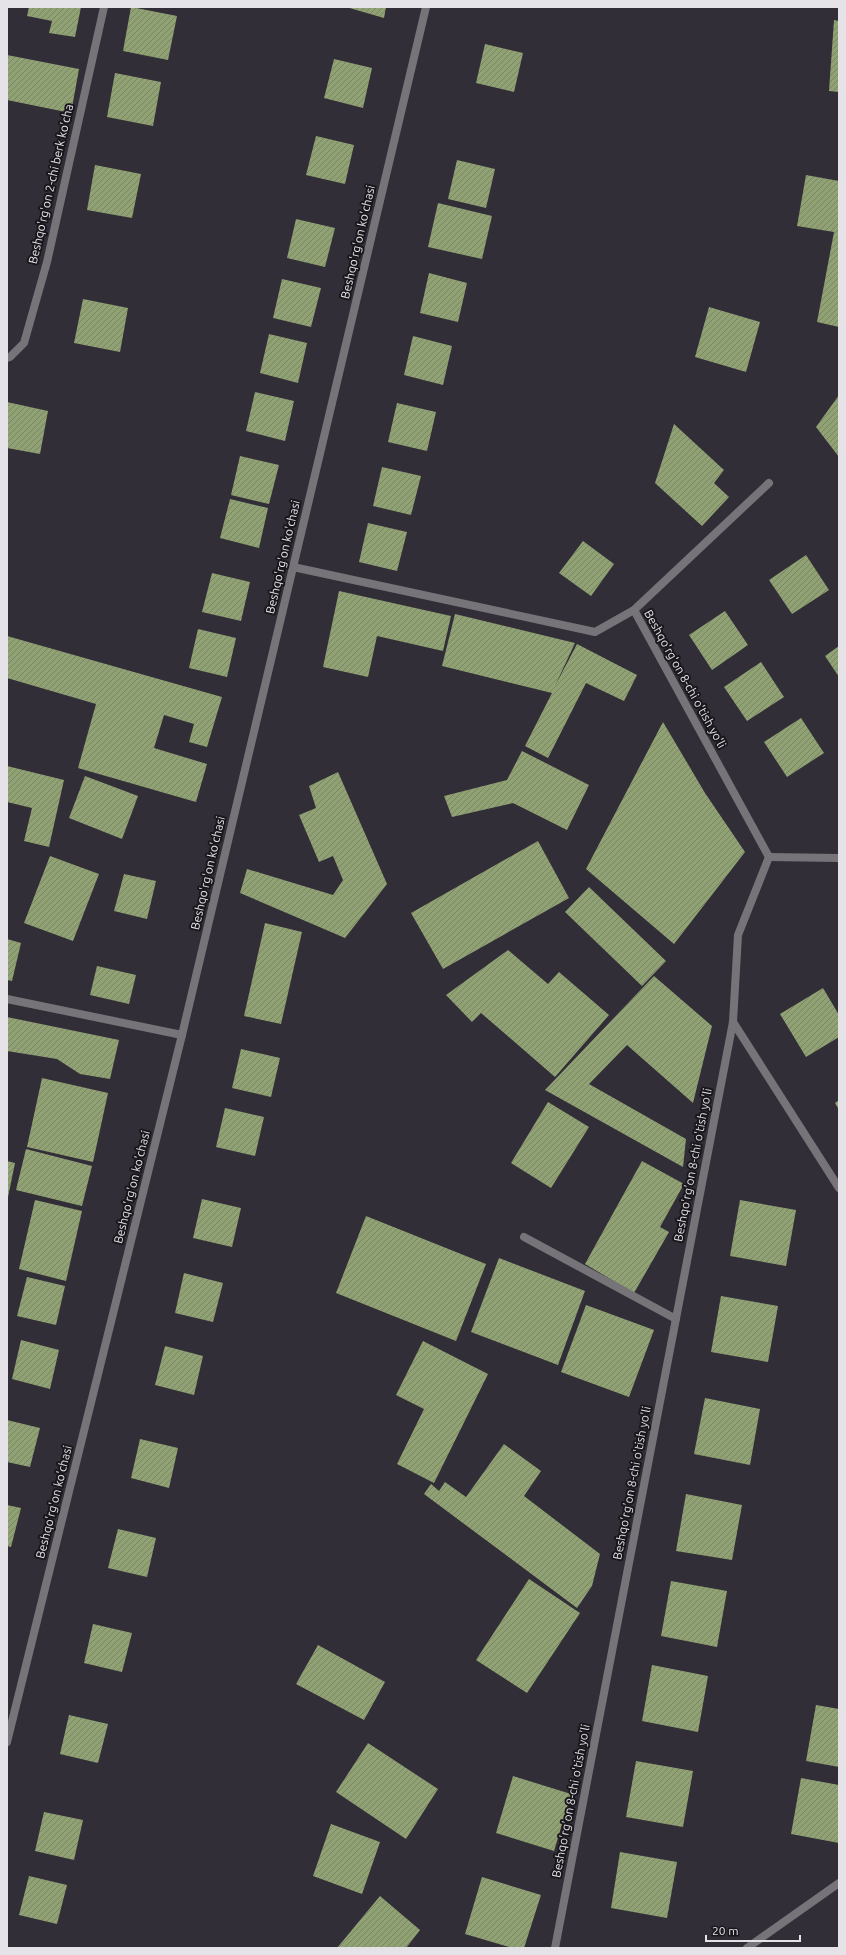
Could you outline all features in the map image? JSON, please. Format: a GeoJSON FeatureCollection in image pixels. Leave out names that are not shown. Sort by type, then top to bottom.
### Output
{"type":"FeatureCollection","features":[{"type":"Feature","properties":{"kind":"street","name":"Beshqo'rg'on 2-chi berk ko'cha"},"geometry":{"type":"LineString","coordinates":[[7,358],[10,357],[24,343],[47,262],[104,7]]}},
{"type":"Feature","properties":{"kind":"street","name":"Beshqo'rg'on ko'chasi"},"geometry":{"type":"LineString","coordinates":[[7,1742],[182,1035],[426,7]]}},
{"type":"Feature","properties":{"kind":"street"},"geometry":{"type":"LineString","coordinates":[[634,610],[769,483]]}},
{"type":"Feature","properties":{"kind":"street","name":"Beshqo'rg'on 8-chi o'tish yo'li"},"geometry":{"type":"LineString","coordinates":[[293,567],[595,632],[634,610],[769,857],[738,935],[733,1022],[555,1948]]}},
{"type":"Feature","properties":{"kind":"street"},"geometry":{"type":"LineString","coordinates":[[769,857],[839,858]]}},
{"type":"Feature","properties":{"kind":"street"},"geometry":{"type":"LineString","coordinates":[[7,999],[182,1035]]}},
{"type":"Feature","properties":{"kind":"street"},"geometry":{"type":"LineString","coordinates":[[733,1022],[839,1188]]}},
{"type":"Feature","properties":{"kind":"street"},"geometry":{"type":"LineString","coordinates":[[524,1236],[676,1319]]}},
{"type":"Feature","properties":{"kind":"street"},"geometry":{"type":"LineString","coordinates":[[747,1948],[839,1883]]}},
{"type":"Feature","properties":{"kind":"building"},"geometry":{"type":"Polygon","coordinates":[[[29,7],[81,7],[75,37],[49,33],[52,21],[27,16],[29,7]]]}},
{"type":"Feature","properties":{"kind":"building"},"geometry":{"type":"Polygon","coordinates":[[[131,7],[177,16],[168,60],[123,51],[131,7]]]}},
{"type":"Feature","properties":{"kind":"building"},"geometry":{"type":"Polygon","coordinates":[[[346,7],[386,7],[384,18],[346,7]]]}},
{"type":"Feature","properties":{"kind":"building"},"geometry":{"type":"Polygon","coordinates":[[[834,20],[839,21],[839,92],[829,91],[834,20]]]}},
{"type":"Feature","properties":{"kind":"building"},"geometry":{"type":"Polygon","coordinates":[[[485,44],[523,53],[514,92],[476,83],[485,44]]]}},
{"type":"Feature","properties":{"kind":"building"},"geometry":{"type":"Polygon","coordinates":[[[7,55],[79,69],[71,113],[7,100],[7,55]]]}},
{"type":"Feature","properties":{"kind":"building"},"geometry":{"type":"Polygon","coordinates":[[[334,59],[372,68],[363,108],[324,98],[334,59]]]}},
{"type":"Feature","properties":{"kind":"building"},"geometry":{"type":"Polygon","coordinates":[[[115,73],[161,82],[153,126],[107,117],[115,73]]]}},
{"type":"Feature","properties":{"kind":"building"},"geometry":{"type":"Polygon","coordinates":[[[316,136],[354,145],[345,184],[306,175],[316,136]]]}},
{"type":"Feature","properties":{"kind":"building"},"geometry":{"type":"Polygon","coordinates":[[[457,160],[495,169],[486,208],[448,199],[457,160]]]}},
{"type":"Feature","properties":{"kind":"building"},"geometry":{"type":"Polygon","coordinates":[[[95,165],[141,174],[132,218],[87,210],[95,165]]]}},
{"type":"Feature","properties":{"kind":"building"},"geometry":{"type":"Polygon","coordinates":[[[806,175],[839,181],[839,327],[817,322],[834,232],[797,226],[806,175]]]}},
{"type":"Feature","properties":{"kind":"building"},"geometry":{"type":"Polygon","coordinates":[[[438,203],[492,216],[482,259],[428,247],[438,203]]]}},
{"type":"Feature","properties":{"kind":"building"},"geometry":{"type":"Polygon","coordinates":[[[296,219],[335,228],[325,267],[287,258],[296,219]]]}},
{"type":"Feature","properties":{"kind":"building"},"geometry":{"type":"Polygon","coordinates":[[[429,273],[467,283],[458,322],[420,313],[429,273]]]}},
{"type":"Feature","properties":{"kind":"building"},"geometry":{"type":"Polygon","coordinates":[[[282,279],[321,288],[311,327],[273,318],[282,279]]]}},
{"type":"Feature","properties":{"kind":"building"},"geometry":{"type":"Polygon","coordinates":[[[83,299],[128,308],[120,352],[74,343],[83,299]]]}},
{"type":"Feature","properties":{"kind":"building"},"geometry":{"type":"Polygon","coordinates":[[[709,307],[760,322],[746,372],[695,357],[709,307]]]}},
{"type":"Feature","properties":{"kind":"building"},"geometry":{"type":"Polygon","coordinates":[[[269,334],[307,343],[298,383],[260,373],[269,334]]]}},
{"type":"Feature","properties":{"kind":"building"},"geometry":{"type":"Polygon","coordinates":[[[413,336],[452,346],[443,385],[404,375],[413,336]]]}},
{"type":"Feature","properties":{"kind":"building"},"geometry":{"type":"Polygon","coordinates":[[[255,392],[294,401],[285,441],[246,431],[255,392]]]}},
{"type":"Feature","properties":{"kind":"building"},"geometry":{"type":"Polygon","coordinates":[[[839,395],[839,457],[816,427],[839,395]]]}},
{"type":"Feature","properties":{"kind":"building"},"geometry":{"type":"Polygon","coordinates":[[[7,402],[48,411],[40,454],[7,448],[7,402]]]}},
{"type":"Feature","properties":{"kind":"building"},"geometry":{"type":"Polygon","coordinates":[[[397,403],[436,412],[427,451],[388,442],[397,403]]]}},
{"type":"Feature","properties":{"kind":"building"},"geometry":{"type":"Polygon","coordinates":[[[674,424],[724,470],[714,483],[729,497],[702,526],[655,483],[674,424]]]}},
{"type":"Feature","properties":{"kind":"building"},"geometry":{"type":"Polygon","coordinates":[[[240,456],[279,465],[269,504],[231,495],[240,456]]]}},
{"type":"Feature","properties":{"kind":"building"},"geometry":{"type":"Polygon","coordinates":[[[382,467],[421,476],[411,515],[373,506],[382,467]]]}},
{"type":"Feature","properties":{"kind":"building"},"geometry":{"type":"Polygon","coordinates":[[[230,499],[268,508],[259,548],[220,538],[230,499]]]}},
{"type":"Feature","properties":{"kind":"building"},"geometry":{"type":"Polygon","coordinates":[[[368,523],[407,532],[397,571],[359,562],[368,523]]]}},
{"type":"Feature","properties":{"kind":"building"},"geometry":{"type":"Polygon","coordinates":[[[583,541],[614,564],[591,596],[559,573],[583,541]]]}},
{"type":"Feature","properties":{"kind":"building"},"geometry":{"type":"Polygon","coordinates":[[[806,555],[829,590],[792,614],[769,580],[806,555]]]}},
{"type":"Feature","properties":{"kind":"building"},"geometry":{"type":"Polygon","coordinates":[[[212,573],[250,582],[241,621],[202,612],[212,573]]]}},
{"type":"Feature","properties":{"kind":"building"},"geometry":{"type":"Polygon","coordinates":[[[339,591],[451,616],[443,651],[377,636],[368,677],[323,667],[339,591]]]}},
{"type":"Feature","properties":{"kind":"building"},"geometry":{"type":"Polygon","coordinates":[[[725,611],[748,645],[712,670],[689,635],[725,611]]]}},
{"type":"Feature","properties":{"kind":"building"},"geometry":{"type":"Polygon","coordinates":[[[455,614],[575,643],[555,686],[577,644],[637,675],[624,701],[586,683],[548,758],[525,746],[552,693],[442,666],[455,614]]]}},
{"type":"Feature","properties":{"kind":"building"},"geometry":{"type":"Polygon","coordinates":[[[198,629],[236,638],[227,677],[189,668],[198,629]]]}},
{"type":"Feature","properties":{"kind":"building"},"geometry":{"type":"Polygon","coordinates":[[[7,636],[222,697],[207,747],[189,742],[194,724],[164,715],[154,748],[207,764],[196,802],[78,768],[96,704],[7,678],[7,636]]]}},
{"type":"Feature","properties":{"kind":"building"},"geometry":{"type":"Polygon","coordinates":[[[839,646],[839,677],[825,656],[839,646]]]}},
{"type":"Feature","properties":{"kind":"building"},"geometry":{"type":"Polygon","coordinates":[[[761,662],[784,697],[747,721],[724,687],[761,662]]]}},
{"type":"Feature","properties":{"kind":"building"},"geometry":{"type":"Polygon","coordinates":[[[801,718],[824,753],[787,777],[764,742],[801,718]]]}},
{"type":"Feature","properties":{"kind":"building"},"geometry":{"type":"Polygon","coordinates":[[[663,722],[705,793],[745,852],[674,944],[586,869],[663,722]]]}},
{"type":"Feature","properties":{"kind":"building"},"geometry":{"type":"Polygon","coordinates":[[[522,751],[589,785],[567,830],[513,803],[452,817],[444,796],[507,780],[522,751]]]}},
{"type":"Feature","properties":{"kind":"building"},"geometry":{"type":"Polygon","coordinates":[[[7,766],[64,780],[49,847],[24,841],[32,808],[7,802],[7,766]]]}},
{"type":"Feature","properties":{"kind":"building"},"geometry":{"type":"Polygon","coordinates":[[[338,772],[387,884],[345,938],[240,893],[247,869],[333,895],[343,880],[333,856],[319,862],[299,815],[316,808],[309,786],[338,772]]]}},
{"type":"Feature","properties":{"kind":"building"},"geometry":{"type":"Polygon","coordinates":[[[85,776],[138,796],[122,839],[69,818],[85,776]]]}},
{"type":"Feature","properties":{"kind":"building"},"geometry":{"type":"Polygon","coordinates":[[[538,841],[569,898],[443,969],[411,913],[538,841]]]}},
{"type":"Feature","properties":{"kind":"building"},"geometry":{"type":"Polygon","coordinates":[[[50,856],[99,874],[73,941],[24,923],[50,856]]]}},
{"type":"Feature","properties":{"kind":"building"},"geometry":{"type":"Polygon","coordinates":[[[124,874],[156,881],[147,919],[114,911],[124,874]]]}},
{"type":"Feature","properties":{"kind":"building"},"geometry":{"type":"Polygon","coordinates":[[[589,887],[666,961],[642,986],[565,912],[589,887]]]}},
{"type":"Feature","properties":{"kind":"building"},"geometry":{"type":"Polygon","coordinates":[[[265,923],[302,932],[281,1024],[244,1016],[265,923]]]}},
{"type":"Feature","properties":{"kind":"building"},"geometry":{"type":"Polygon","coordinates":[[[7,939],[21,943],[12,981],[7,980],[7,939]]]}},
{"type":"Feature","properties":{"kind":"building"},"geometry":{"type":"Polygon","coordinates":[[[508,950],[548,984],[559,972],[609,1015],[555,1077],[481,1013],[472,1022],[446,995],[508,950]]]}},
{"type":"Feature","properties":{"kind":"building"},"geometry":{"type":"Polygon","coordinates":[[[97,966],[136,975],[129,1004],[90,995],[97,966]]]}},
{"type":"Feature","properties":{"kind":"building"},"geometry":{"type":"Polygon","coordinates":[[[654,976],[712,1026],[693,1103],[627,1045],[589,1084],[686,1139],[683,1167],[545,1090],[654,976]]]}},
{"type":"Feature","properties":{"kind":"building"},"geometry":{"type":"Polygon","coordinates":[[[823,988],[839,1015],[839,1037],[806,1057],[780,1014],[823,988]]]}},
{"type":"Feature","properties":{"kind":"building"},"geometry":{"type":"Polygon","coordinates":[[[7,1017],[119,1040],[110,1079],[80,1074],[57,1059],[7,1051],[7,1017]]]}},
{"type":"Feature","properties":{"kind":"building"},"geometry":{"type":"Polygon","coordinates":[[[241,1049],[280,1058],[271,1097],[232,1088],[241,1049]]]}},
{"type":"Feature","properties":{"kind":"building"},"geometry":{"type":"Polygon","coordinates":[[[42,1078],[108,1093],[93,1162],[27,1147],[42,1078]]]}},
{"type":"Feature","properties":{"kind":"building"},"geometry":{"type":"Polygon","coordinates":[[[839,1100],[839,1110],[835,1103],[839,1100]]]}},
{"type":"Feature","properties":{"kind":"building"},"geometry":{"type":"Polygon","coordinates":[[[548,1102],[589,1127],[551,1188],[511,1163],[548,1102]]]}},
{"type":"Feature","properties":{"kind":"building"},"geometry":{"type":"Polygon","coordinates":[[[225,1108],[264,1117],[255,1156],[216,1147],[225,1108]]]}},
{"type":"Feature","properties":{"kind":"building"},"geometry":{"type":"Polygon","coordinates":[[[26,1149],[92,1166],[82,1206],[16,1190],[26,1149]]]}},
{"type":"Feature","properties":{"kind":"building"},"geometry":{"type":"Polygon","coordinates":[[[7,1161],[15,1163],[8,1197],[7,1197],[7,1161]]]}},
{"type":"Feature","properties":{"kind":"building"},"geometry":{"type":"Polygon","coordinates":[[[642,1161],[684,1184],[660,1227],[669,1232],[634,1293],[585,1264],[642,1161]]]}},
{"type":"Feature","properties":{"kind":"building"},"geometry":{"type":"Polygon","coordinates":[[[202,1199],[241,1208],[232,1247],[193,1238],[202,1199]]]}},
{"type":"Feature","properties":{"kind":"building"},"geometry":{"type":"Polygon","coordinates":[[[35,1200],[82,1211],[66,1281],[19,1269],[35,1200]]]}},
{"type":"Feature","properties":{"kind":"building"},"geometry":{"type":"Polygon","coordinates":[[[740,1200],[796,1210],[786,1266],[730,1256],[740,1200]]]}},
{"type":"Feature","properties":{"kind":"building"},"geometry":{"type":"Polygon","coordinates":[[[366,1216],[486,1264],[456,1341],[336,1293],[366,1216]]]}},
{"type":"Feature","properties":{"kind":"building"},"geometry":{"type":"Polygon","coordinates":[[[499,1258],[585,1291],[558,1365],[471,1332],[499,1258]]]}},
{"type":"Feature","properties":{"kind":"building"},"geometry":{"type":"Polygon","coordinates":[[[184,1273],[223,1283],[213,1322],[175,1313],[184,1273]]]}},
{"type":"Feature","properties":{"kind":"building"},"geometry":{"type":"Polygon","coordinates":[[[27,1277],[65,1286],[56,1325],[17,1316],[27,1277]]]}},
{"type":"Feature","properties":{"kind":"building"},"geometry":{"type":"Polygon","coordinates":[[[721,1296],[778,1306],[768,1362],[711,1352],[721,1296]]]}},
{"type":"Feature","properties":{"kind":"building"},"geometry":{"type":"Polygon","coordinates":[[[586,1305],[654,1330],[629,1397],[561,1372],[586,1305]]]}},
{"type":"Feature","properties":{"kind":"building"},"geometry":{"type":"Polygon","coordinates":[[[21,1340],[59,1350],[50,1389],[12,1379],[21,1340]]]}},
{"type":"Feature","properties":{"kind":"building"},"geometry":{"type":"Polygon","coordinates":[[[423,1341],[488,1374],[434,1483],[397,1464],[424,1409],[396,1395],[423,1341]]]}},
{"type":"Feature","properties":{"kind":"building"},"geometry":{"type":"Polygon","coordinates":[[[165,1346],[203,1356],[194,1395],[155,1385],[165,1346]]]}},
{"type":"Feature","properties":{"kind":"building"},"geometry":{"type":"Polygon","coordinates":[[[705,1398],[760,1409],[750,1465],[694,1454],[705,1398]]]}},
{"type":"Feature","properties":{"kind":"building"},"geometry":{"type":"Polygon","coordinates":[[[7,1420],[40,1428],[30,1467],[7,1462],[7,1420]]]}},
{"type":"Feature","properties":{"kind":"building"},"geometry":{"type":"Polygon","coordinates":[[[140,1439],[178,1448],[169,1488],[131,1478],[140,1439]]]}},
{"type":"Feature","properties":{"kind":"building"},"geometry":{"type":"Polygon","coordinates":[[[504,1444],[541,1471],[524,1496],[600,1554],[592,1586],[577,1608],[424,1494],[431,1484],[439,1491],[445,1482],[466,1497],[504,1444]]]}},
{"type":"Feature","properties":{"kind":"building"},"geometry":{"type":"Polygon","coordinates":[[[686,1494],[742,1505],[732,1560],[676,1551],[686,1494]]]}},
{"type":"Feature","properties":{"kind":"building"},"geometry":{"type":"Polygon","coordinates":[[[7,1505],[21,1508],[11,1547],[7,1546],[7,1505]]]}},
{"type":"Feature","properties":{"kind":"building"},"geometry":{"type":"Polygon","coordinates":[[[118,1529],[156,1538],[147,1577],[108,1568],[118,1529]]]}},
{"type":"Feature","properties":{"kind":"building"},"geometry":{"type":"Polygon","coordinates":[[[529,1579],[580,1613],[527,1693],[476,1660],[529,1579]]]}},
{"type":"Feature","properties":{"kind":"building"},"geometry":{"type":"Polygon","coordinates":[[[671,1581],[727,1591],[717,1647],[661,1636],[671,1581]]]}},
{"type":"Feature","properties":{"kind":"building"},"geometry":{"type":"Polygon","coordinates":[[[93,1624],[132,1633],[122,1672],[84,1663],[93,1624]]]}},
{"type":"Feature","properties":{"kind":"building"},"geometry":{"type":"Polygon","coordinates":[[[318,1645],[385,1682],[364,1720],[296,1684],[318,1645]]]}},
{"type":"Feature","properties":{"kind":"building"},"geometry":{"type":"Polygon","coordinates":[[[652,1665],[708,1676],[698,1732],[642,1721],[652,1665]]]}},
{"type":"Feature","properties":{"kind":"building"},"geometry":{"type":"Polygon","coordinates":[[[816,1705],[839,1709],[839,1767],[806,1761],[816,1705]]]}},
{"type":"Feature","properties":{"kind":"building"},"geometry":{"type":"Polygon","coordinates":[[[69,1715],[108,1724],[98,1763],[60,1754],[69,1715]]]}},
{"type":"Feature","properties":{"kind":"building"},"geometry":{"type":"Polygon","coordinates":[[[368,1743],[438,1789],[406,1839],[336,1792],[368,1743]]]}},
{"type":"Feature","properties":{"kind":"building"},"geometry":{"type":"Polygon","coordinates":[[[636,1761],[693,1771],[683,1827],[626,1817],[636,1761]]]}},
{"type":"Feature","properties":{"kind":"building"},"geometry":{"type":"Polygon","coordinates":[[[513,1776],[571,1794],[554,1851],[496,1833],[513,1776]]]}},
{"type":"Feature","properties":{"kind":"building"},"geometry":{"type":"Polygon","coordinates":[[[801,1778],[839,1785],[839,1843],[791,1834],[801,1778]]]}},
{"type":"Feature","properties":{"kind":"building"},"geometry":{"type":"Polygon","coordinates":[[[44,1812],[83,1820],[74,1860],[35,1851],[44,1812]]]}},
{"type":"Feature","properties":{"kind":"building"},"geometry":{"type":"Polygon","coordinates":[[[331,1824],[380,1842],[362,1894],[313,1876],[331,1824]]]}},
{"type":"Feature","properties":{"kind":"building"},"geometry":{"type":"Polygon","coordinates":[[[620,1852],[677,1862],[667,1918],[611,1908],[620,1852]]]}},
{"type":"Feature","properties":{"kind":"building"},"geometry":{"type":"Polygon","coordinates":[[[29,1876],[67,1885],[57,1924],[19,1915],[29,1876]]]}},
{"type":"Feature","properties":{"kind":"building"},"geometry":{"type":"Polygon","coordinates":[[[482,1877],[541,1895],[524,1948],[513,1948],[465,1934],[482,1877]]]}},
{"type":"Feature","properties":{"kind":"building"},"geometry":{"type":"Polygon","coordinates":[[[380,1896],[420,1930],[406,1948],[337,1948],[380,1896]]]}}]}
